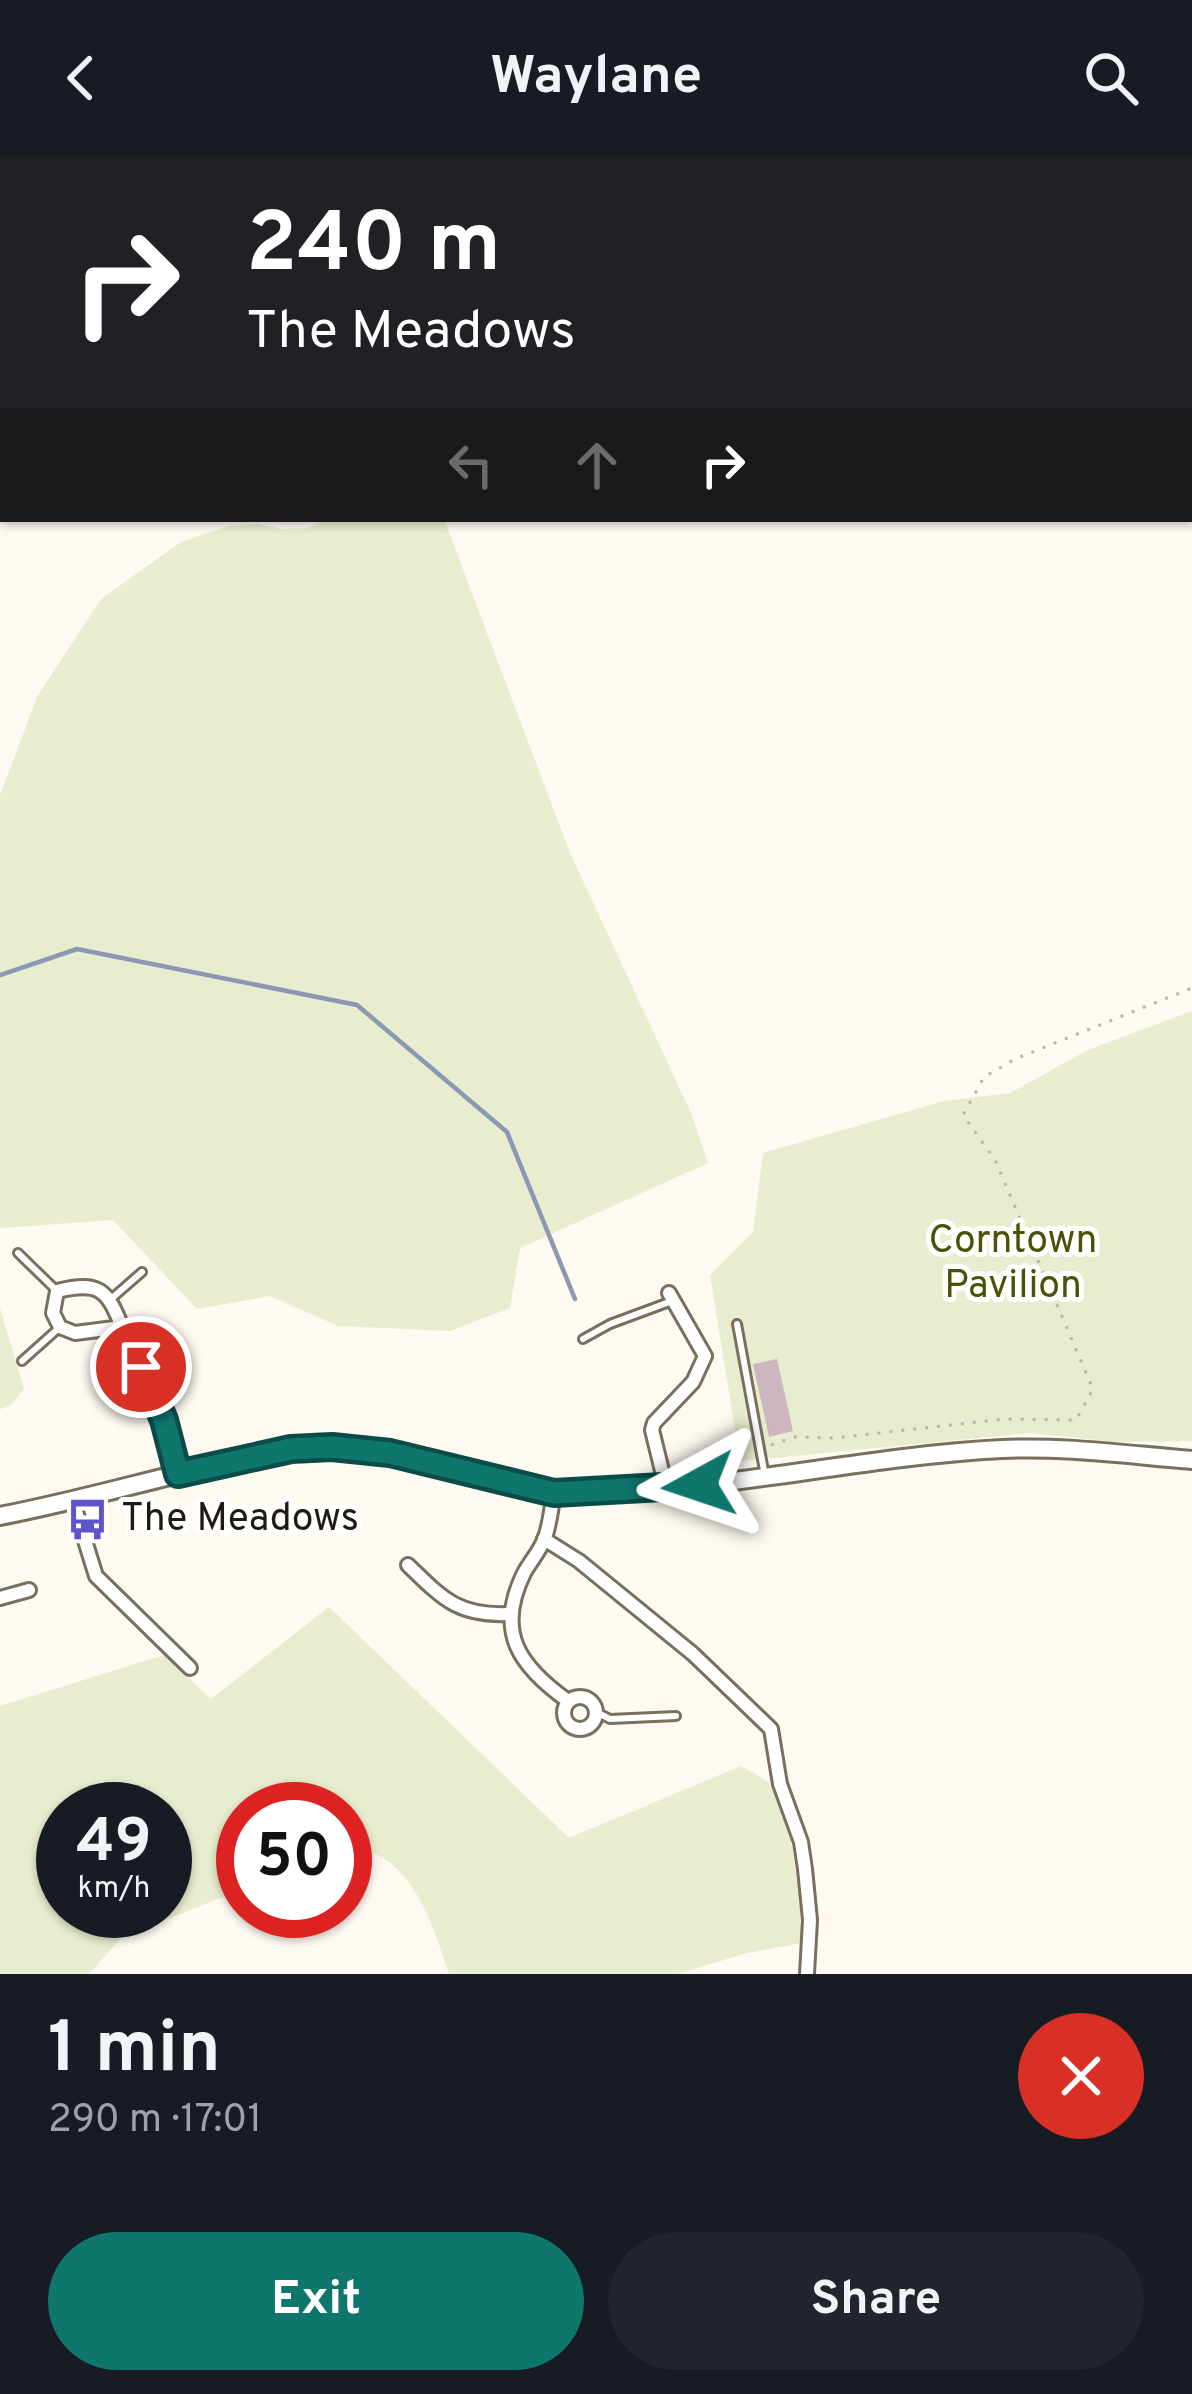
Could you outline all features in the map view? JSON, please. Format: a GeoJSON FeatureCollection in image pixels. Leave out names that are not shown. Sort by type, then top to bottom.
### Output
{"type":"FeatureCollection","features":[{"type":"Feature","properties":{"kind":"main road"},"geometry":{"type":"LineString","coordinates":[[0,1516],[274,1452],[332,1447],[390,1453],[554,1493],[766,1480],[896,1458],[999,1450],[1046,1448],[1192,1460]]}},
{"type":"Feature","properties":{"kind":"street"},"geometry":{"type":"LineString","coordinates":[[122,1327],[75,1334],[60,1327],[53,1313],[57,1291],[80,1285],[98,1288],[111,1299],[164,1420],[178,1474]]}},
{"type":"Feature","properties":{"kind":"street"},"geometry":{"type":"LineString","coordinates":[[666,1487],[652,1430],[692,1382],[705,1356],[672,1296]]}},
{"type":"Feature","properties":{"kind":"street"},"geometry":{"type":"LineString","coordinates":[[554,1493],[544,1539],[508,1614],[523,1658],[540,1681],[568,1701],[584,1697],[596,1712],[589,1726],[573,1728],[565,1719],[568,1701]]}},
{"type":"Feature","properties":{"kind":"street"},"geometry":{"type":"LineString","coordinates":[[74,1502],[96,1576],[190,1668]]}},
{"type":"Feature","properties":{"kind":"street"},"geometry":{"type":"LineString","coordinates":[[544,1539],[579,1561],[693,1654],[771,1730],[780,1784],[801,1842],[805,1869],[811,1920],[807,1974]]}},
{"type":"Feature","properties":{"kind":"street"},"geometry":{"type":"LineString","coordinates":[[408,1565],[459,1609],[482,1615],[508,1614]]}},
{"type":"Feature","properties":{"kind":"street"},"geometry":{"type":"LineString","coordinates":[[0,1598],[29,1590]]}},
{"type":"Feature","properties":{"kind":"lane"},"geometry":{"type":"LineString","coordinates":[[18,1253],[57,1291]]}},
{"type":"Feature","properties":{"kind":"lane"},"geometry":{"type":"LineString","coordinates":[[111,1299],[142,1272]]}},
{"type":"Feature","properties":{"kind":"lane"},"geometry":{"type":"LineString","coordinates":[[583,1339],[672,1296]]}},
{"type":"Feature","properties":{"kind":"lane"},"geometry":{"type":"LineString","coordinates":[[737,1324],[766,1480]]}},
{"type":"Feature","properties":{"kind":"lane"},"geometry":{"type":"LineString","coordinates":[[22,1360],[60,1327]]}},
{"type":"Feature","properties":{"kind":"lane"},"geometry":{"type":"LineString","coordinates":[[596,1712],[610,1719],[676,1716]]}},
{"type":"Feature","properties":{"kind":"path"},"geometry":{"type":"LineString","coordinates":[[760,1448],[796,1437],[836,1438],[1005,1419],[1076,1420],[1093,1389],[995,1160],[963,1115],[984,1077],[999,1068],[1192,988]]}},
{"type":"Feature","properties":{"kind":"green space"},"geometry":{"type":"Polygon","coordinates":[[[323,522],[445,522],[570,853],[691,1113],[708,1163],[520,1248],[510,1308],[450,1331],[338,1326],[270,1296],[197,1309],[113,1220],[0,1228],[0,795],[38,695],[101,599],[181,542],[229,526],[307,528],[323,522]]]}},
{"type":"Feature","properties":{"kind":"green space","name":"Corntown Pavilion"},"geometry":{"type":"Polygon","coordinates":[[[1192,1011],[1192,1441],[1115,1442],[1030,1433],[740,1461],[710,1275],[753,1232],[763,1153],[944,1101],[1010,1093],[1088,1050],[1192,1011]]]}},
{"type":"Feature","properties":{"kind":"green space"},"geometry":{"type":"Polygon","coordinates":[[[0,1308],[24,1389],[10,1406],[0,1409],[0,1308]]]}},
{"type":"Feature","properties":{"kind":"green space"},"geometry":{"type":"Polygon","coordinates":[[[329,1607],[569,1838],[741,1766],[770,1784],[780,1799],[794,1861],[802,1943],[677,1974],[449,1974],[415,1892],[402,1874],[372,1853],[372,1782],[216,1782],[216,1900],[192,1909],[192,1782],[36,1782],[36,1938],[121,1938],[89,1974],[0,1974],[0,1706],[164,1655],[211,1699],[329,1607]]]}},
{"type":"Feature","properties":{"kind":"building"},"geometry":{"type":"Polygon","coordinates":[[[777,1359],[793,1431],[769,1437],[753,1364],[777,1359]]]}},
{"type":"Feature","properties":{"kind":"waterway"},"geometry":{"type":"LineString","coordinates":[[0,975],[77,949],[357,1005],[507,1132],[575,1299]]}},
{"type":"Feature","properties":{"kind":"place","name":"The Meadows"},"geometry":{"type":"Point","coordinates":[87,1520]}},
{"type":"Feature","properties":{"kind":"route"},"geometry":{"type":"LineString","coordinates":[[141,1367],[164,1420],[178,1474],[256,1455],[332,1447],[390,1453],[554,1493],[699,1485]]}}]}
